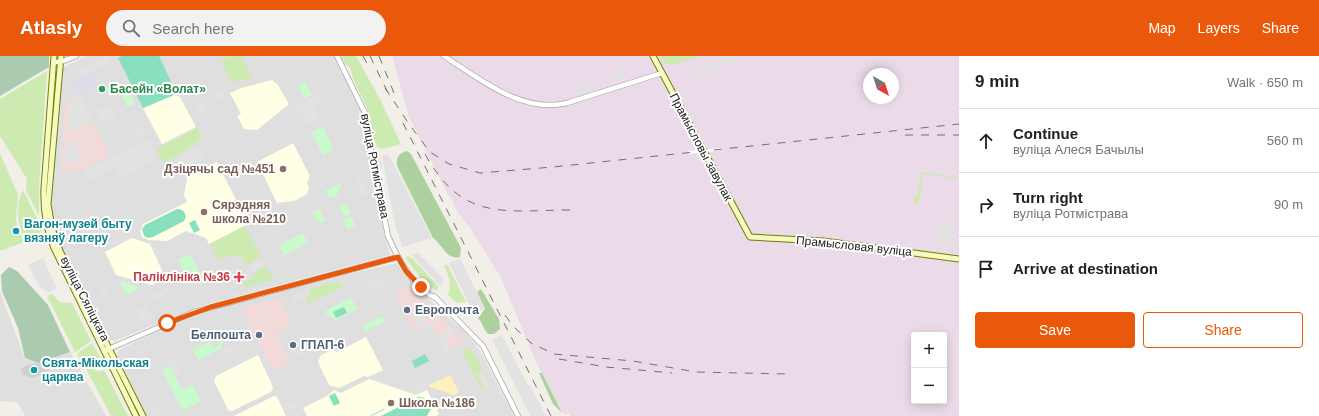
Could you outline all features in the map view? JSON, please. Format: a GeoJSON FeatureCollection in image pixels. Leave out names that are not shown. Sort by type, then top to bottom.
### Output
{"type":"FeatureCollection","features":[{"type":"Feature","properties":{"kind":"main road","name":"Прамысловы завулак"},"geometry":{"type":"LineString","coordinates":[[653,56],[750,237]]}},
{"type":"Feature","properties":{"kind":"main road","name":"вуліца Сяліцкага"},"geometry":{"type":"LineString","coordinates":[[54,59],[43,204],[47,229],[54,248],[136,416]]}},
{"type":"Feature","properties":{"kind":"main road","name":"вуліца Сяліцкага"},"geometry":{"type":"LineString","coordinates":[[61,59],[49,173],[49,214],[60,251],[143,416]]}},
{"type":"Feature","properties":{"kind":"main road","name":"Прамысловая вуліца"},"geometry":{"type":"LineString","coordinates":[[750,237],[823,241],[959,259]]}},
{"type":"Feature","properties":{"kind":"street"},"geometry":{"type":"LineString","coordinates":[[54,59],[76,56]]}},
{"type":"Feature","properties":{"kind":"street","name":"вуліца Ротмістрава"},"geometry":{"type":"LineString","coordinates":[[338,56],[365,112],[373,163],[388,236],[398,257],[484,346],[518,416]]}},
{"type":"Feature","properties":{"kind":"street"},"geometry":{"type":"LineString","coordinates":[[444,56],[514,98],[529,104],[544,106],[567,104],[662,73]]}},
{"type":"Feature","properties":{"kind":"street"},"geometry":{"type":"LineString","coordinates":[[104,351],[194,312],[398,257]]}},
{"type":"Feature","properties":{"kind":"shaded area"},"geometry":{"type":"Polygon","coordinates":[[[0,56],[49,56],[49,67],[0,96],[0,56]]]}},
{"type":"Feature","properties":{"kind":"shaded area"},"geometry":{"type":"Polygon","coordinates":[[[86,56],[334,56],[362,112],[384,234],[390,255],[201,306],[114,341],[108,339],[61,248],[54,229],[51,210],[50,196],[63,68],[86,56]]]}},
{"type":"Feature","properties":{"kind":"shaded area"},"geometry":{"type":"Polygon","coordinates":[[[104,56],[108,56],[111,61],[81,77],[77,70],[104,56]]]}},
{"type":"Feature","properties":{"kind":"shaded area"},"geometry":{"type":"Polygon","coordinates":[[[392,56],[959,56],[959,416],[571,416],[569,413],[565,415],[558,407],[537,364],[501,278],[471,229],[458,213],[409,117],[392,56]]]}},
{"type":"Feature","properties":{"kind":"shaded area"},"geometry":{"type":"Polygon","coordinates":[[[732,56],[734,61],[712,72],[708,63],[732,56]]]}},
{"type":"Feature","properties":{"kind":"shaded area"},"geometry":{"type":"Polygon","coordinates":[[[699,65],[704,74],[696,78],[693,68],[699,65]]]}},
{"type":"Feature","properties":{"kind":"shaded area"},"geometry":{"type":"Polygon","coordinates":[[[622,69],[626,78],[617,84],[612,74],[622,69]]]}},
{"type":"Feature","properties":{"kind":"shaded area"},"geometry":{"type":"Polygon","coordinates":[[[94,71],[101,85],[82,94],[75,92],[72,87],[74,80],[94,71]]]}},
{"type":"Feature","properties":{"kind":"shaded area"},"geometry":{"type":"Polygon","coordinates":[[[272,80],[278,85],[289,104],[257,130],[244,129],[237,116],[241,114],[230,93],[241,88],[272,80]]]}},
{"type":"Feature","properties":{"kind":"shaded area"},"geometry":{"type":"Polygon","coordinates":[[[582,81],[591,89],[576,96],[571,91],[582,81]]]}},
{"type":"Feature","properties":{"kind":"shaded area"},"geometry":{"type":"Polygon","coordinates":[[[219,90],[224,95],[219,100],[214,95],[219,90]]]}},
{"type":"Feature","properties":{"kind":"shaded area"},"geometry":{"type":"Polygon","coordinates":[[[79,94],[110,155],[79,171],[60,170],[66,102],[79,94]]]}},
{"type":"Feature","properties":{"kind":"shaded area"},"geometry":{"type":"Polygon","coordinates":[[[174,95],[180,97],[196,127],[162,144],[143,108],[174,95]]]}},
{"type":"Feature","properties":{"kind":"shaded area"},"geometry":{"type":"Polygon","coordinates":[[[317,95],[322,103],[314,108],[320,119],[308,125],[302,113],[299,115],[295,107],[317,95]]]}},
{"type":"Feature","properties":{"kind":"shaded area"},"geometry":{"type":"Polygon","coordinates":[[[80,96],[92,121],[72,132],[68,124],[71,101],[80,96]]]}},
{"type":"Feature","properties":{"kind":"shaded area"},"geometry":{"type":"Polygon","coordinates":[[[203,100],[207,110],[199,114],[195,105],[203,100]]]}},
{"type":"Feature","properties":{"kind":"shaded area"},"geometry":{"type":"Polygon","coordinates":[[[111,105],[117,116],[102,124],[96,112],[111,105]]]}},
{"type":"Feature","properties":{"kind":"shaded area"},"geometry":{"type":"Polygon","coordinates":[[[143,128],[147,135],[137,140],[133,133],[143,128]]]}},
{"type":"Feature","properties":{"kind":"shaded area"},"geometry":{"type":"Polygon","coordinates":[[[71,139],[84,161],[76,165],[73,161],[67,164],[64,159],[66,142],[71,139]]]}},
{"type":"Feature","properties":{"kind":"shaded area"},"geometry":{"type":"Polygon","coordinates":[[[148,139],[158,159],[120,179],[114,169],[88,182],[82,172],[148,139]]]}},
{"type":"Feature","properties":{"kind":"shaded area","name":"Дзіцячы сад №451"},"geometry":{"type":"Polygon","coordinates":[[[293,143],[310,176],[307,182],[309,188],[307,194],[294,201],[277,203],[257,162],[293,143]]]}},
{"type":"Feature","properties":{"kind":"shaded area"},"geometry":{"type":"Polygon","coordinates":[[[200,147],[206,159],[182,171],[176,159],[200,147]]]}},
{"type":"Feature","properties":{"kind":"shaded area"},"geometry":{"type":"Polygon","coordinates":[[[374,149],[379,150],[382,167],[378,173],[374,149]]]}},
{"type":"Feature","properties":{"kind":"shaded area"},"geometry":{"type":"Polygon","coordinates":[[[388,154],[432,238],[402,247],[394,220],[382,156],[388,154]]]}},
{"type":"Feature","properties":{"kind":"shaded area","name":"Сярэдняя школа №210"},"geometry":{"type":"Polygon","coordinates":[[[217,162],[248,224],[209,244],[206,238],[186,231],[167,241],[148,240],[142,237],[140,231],[143,224],[187,202],[184,195],[187,178],[217,162]]]}},
{"type":"Feature","properties":{"kind":"shaded area"},"geometry":{"type":"Polygon","coordinates":[[[359,175],[369,195],[363,198],[354,178],[359,175]]]}},
{"type":"Feature","properties":{"kind":"shaded area"},"geometry":{"type":"Polygon","coordinates":[[[103,219],[107,228],[101,230],[98,225],[82,233],[81,230],[103,219]]]}},
{"type":"Feature","properties":{"kind":"shaded area"},"geometry":{"type":"Polygon","coordinates":[[[940,220],[953,222],[950,244],[937,242],[940,220]]]}},
{"type":"Feature","properties":{"kind":"shaded area"},"geometry":{"type":"Polygon","coordinates":[[[132,238],[150,244],[165,277],[163,279],[152,285],[116,275],[105,252],[132,238]]]}},
{"type":"Feature","properties":{"kind":"shaded area"},"geometry":{"type":"Polygon","coordinates":[[[915,247],[947,252],[947,254],[916,249],[915,247]]]}},
{"type":"Feature","properties":{"kind":"shaded area"},"geometry":{"type":"Polygon","coordinates":[[[417,252],[443,278],[443,282],[440,286],[412,255],[417,252]]]}},
{"type":"Feature","properties":{"kind":"shaded area"},"geometry":{"type":"Polygon","coordinates":[[[43,258],[57,289],[49,293],[39,286],[28,265],[43,258]]]}},
{"type":"Feature","properties":{"kind":"shaded area"},"geometry":{"type":"Polygon","coordinates":[[[460,258],[485,309],[474,314],[449,263],[460,258]]]}},
{"type":"Feature","properties":{"kind":"shaded area"},"geometry":{"type":"Polygon","coordinates":[[[262,259],[265,265],[252,272],[249,265],[262,259]]]}},
{"type":"Feature","properties":{"kind":"shaded area"},"geometry":{"type":"Polygon","coordinates":[[[397,263],[403,272],[443,313],[462,329],[476,345],[486,361],[514,416],[146,416],[117,355],[119,350],[176,322],[220,308],[397,263]]]}},
{"type":"Feature","properties":{"kind":"shaded area"},"geometry":{"type":"Polygon","coordinates":[[[9,267],[17,271],[48,305],[70,352],[38,363],[25,358],[18,328],[2,291],[1,275],[9,267]]]}},
{"type":"Feature","properties":{"kind":"shaded area"},"geometry":{"type":"Polygon","coordinates":[[[371,275],[374,283],[383,279],[385,284],[372,292],[365,278],[371,275]]]}},
{"type":"Feature","properties":{"kind":"shaded area"},"geometry":{"type":"Polygon","coordinates":[[[270,285],[271,287],[235,297],[234,294],[270,285]]]}},
{"type":"Feature","properties":{"kind":"shaded area"},"geometry":{"type":"Polygon","coordinates":[[[407,286],[465,342],[445,352],[431,325],[415,333],[394,293],[407,286]]]}},
{"type":"Feature","properties":{"kind":"shaded area"},"geometry":{"type":"Polygon","coordinates":[[[170,287],[172,291],[153,300],[151,296],[170,287]]]}},
{"type":"Feature","properties":{"kind":"shaded area"},"geometry":{"type":"Polygon","coordinates":[[[105,289],[110,294],[105,299],[100,294],[105,289]]]}},
{"type":"Feature","properties":{"kind":"shaded area"},"geometry":{"type":"Polygon","coordinates":[[[307,290],[309,295],[293,303],[291,299],[307,290]]]}},
{"type":"Feature","properties":{"kind":"shaded area"},"geometry":{"type":"Polygon","coordinates":[[[0,292],[25,359],[38,363],[70,352],[106,416],[25,416],[17,402],[0,401],[0,292]]]}},
{"type":"Feature","properties":{"kind":"shaded area"},"geometry":{"type":"Polygon","coordinates":[[[279,298],[292,325],[276,332],[291,362],[273,371],[241,308],[279,298]]]}},
{"type":"Feature","properties":{"kind":"shaded area"},"geometry":{"type":"Polygon","coordinates":[[[147,306],[153,318],[142,323],[136,311],[147,306]]]}},
{"type":"Feature","properties":{"kind":"shaded area"},"geometry":{"type":"Polygon","coordinates":[[[422,313],[428,325],[420,330],[413,318],[422,313]]]}},
{"type":"Feature","properties":{"kind":"shaded area"},"geometry":{"type":"Polygon","coordinates":[[[450,329],[453,334],[445,338],[451,349],[445,352],[437,336],[450,329]]]}},
{"type":"Feature","properties":{"kind":"shaded area"},"geometry":{"type":"Polygon","coordinates":[[[502,335],[527,384],[531,387],[546,416],[530,416],[492,340],[502,335]]]}},
{"type":"Feature","properties":{"kind":"shaded area"},"geometry":{"type":"Polygon","coordinates":[[[366,337],[383,370],[368,377],[364,376],[339,388],[329,385],[318,362],[321,355],[332,350],[337,352],[366,337]]]}},
{"type":"Feature","properties":{"kind":"shaded area"},"geometry":{"type":"Polygon","coordinates":[[[233,344],[236,348],[225,354],[223,349],[233,344]]]}},
{"type":"Feature","properties":{"kind":"shaded area"},"geometry":{"type":"Polygon","coordinates":[[[294,348],[296,352],[300,349],[303,354],[293,359],[289,351],[294,348]]]}},
{"type":"Feature","properties":{"kind":"shaded area"},"geometry":{"type":"Polygon","coordinates":[[[258,355],[273,387],[271,392],[232,411],[228,410],[214,381],[216,376],[258,355]]]}},
{"type":"Feature","properties":{"kind":"shaded area"},"geometry":{"type":"Polygon","coordinates":[[[60,357],[61,362],[36,377],[32,378],[23,375],[21,369],[25,366],[60,357]]]}},
{"type":"Feature","properties":{"kind":"shaded area"},"geometry":{"type":"Polygon","coordinates":[[[173,357],[182,373],[177,376],[169,360],[173,357]]]}},
{"type":"Feature","properties":{"kind":"shaded area"},"geometry":{"type":"Polygon","coordinates":[[[483,374],[490,387],[485,389],[479,376],[483,374]]]}},
{"type":"Feature","properties":{"kind":"shaded area","name":"Школа №186"},"geometry":{"type":"Polygon","coordinates":[[[369,379],[416,395],[427,390],[439,414],[436,416],[307,416],[303,408],[327,396],[334,390],[341,393],[369,379]]]}},
{"type":"Feature","properties":{"kind":"shaded area"},"geometry":{"type":"Polygon","coordinates":[[[425,381],[428,386],[419,391],[415,386],[425,381]]]}},
{"type":"Feature","properties":{"kind":"shaded area"},"geometry":{"type":"Polygon","coordinates":[[[274,396],[277,397],[286,416],[234,416],[274,396]]]}},
{"type":"Feature","properties":{"kind":"shaded area"},"geometry":{"type":"Polygon","coordinates":[[[295,401],[301,402],[302,404],[291,411],[288,405],[295,401]]]}},
{"type":"Feature","properties":{"kind":"shaded area"},"geometry":{"type":"Polygon","coordinates":[[[156,405],[162,416],[155,416],[151,408],[156,405]]]}},
{"type":"Feature","properties":{"kind":"green space"},"geometry":{"type":"Polygon","coordinates":[[[121,56],[159,56],[176,92],[174,95],[143,108],[118,58],[121,56]]]}},
{"type":"Feature","properties":{"kind":"green space"},"geometry":{"type":"Polygon","coordinates":[[[231,56],[241,56],[253,78],[232,82],[221,60],[231,56]]]}},
{"type":"Feature","properties":{"kind":"green space"},"geometry":{"type":"Polygon","coordinates":[[[356,56],[381,101],[401,144],[382,149],[377,146],[373,138],[367,108],[353,79],[350,67],[346,65],[341,57],[356,56]]]}},
{"type":"Feature","properties":{"kind":"green space"},"geometry":{"type":"Polygon","coordinates":[[[660,56],[700,56],[674,65],[665,63],[660,56]]]}},
{"type":"Feature","properties":{"kind":"green space"},"geometry":{"type":"Polygon","coordinates":[[[47,71],[39,186],[39,216],[26,190],[27,179],[0,136],[0,99],[47,71]]]}},
{"type":"Feature","properties":{"kind":"green space"},"geometry":{"type":"Polygon","coordinates":[[[305,82],[312,95],[305,99],[298,86],[305,82]]]}},
{"type":"Feature","properties":{"kind":"green space"},"geometry":{"type":"Polygon","coordinates":[[[127,88],[135,104],[127,107],[120,91],[127,88]]]}},
{"type":"Feature","properties":{"kind":"green space"},"geometry":{"type":"Polygon","coordinates":[[[322,126],[334,150],[323,155],[311,132],[322,126]]]}},
{"type":"Feature","properties":{"kind":"green space"},"geometry":{"type":"Polygon","coordinates":[[[198,127],[203,137],[184,152],[164,163],[156,149],[198,127]]]}},
{"type":"Feature","properties":{"kind":"green space"},"geometry":{"type":"Polygon","coordinates":[[[407,151],[411,154],[461,248],[460,257],[451,256],[448,254],[433,238],[397,166],[399,156],[407,151]]]}},
{"type":"Feature","properties":{"kind":"green space"},"geometry":{"type":"Polygon","coordinates":[[[0,153],[18,195],[16,217],[17,226],[14,228],[17,235],[20,234],[24,242],[0,251],[0,153]]]}},
{"type":"Feature","properties":{"kind":"green space"},"geometry":{"type":"Polygon","coordinates":[[[921,172],[959,178],[923,174],[918,205],[914,204],[915,195],[918,195],[921,172]]]}},
{"type":"Feature","properties":{"kind":"green space"},"geometry":{"type":"Polygon","coordinates":[[[343,181],[335,199],[328,196],[325,191],[343,181]]]}},
{"type":"Feature","properties":{"kind":"green space"},"geometry":{"type":"Polygon","coordinates":[[[23,190],[42,228],[40,234],[26,242],[18,216],[20,197],[23,190]]]}},
{"type":"Feature","properties":{"kind":"green space"},"geometry":{"type":"Polygon","coordinates":[[[346,204],[351,213],[344,216],[339,207],[346,204]]]}},
{"type":"Feature","properties":{"kind":"green space"},"geometry":{"type":"Polygon","coordinates":[[[177,209],[182,210],[185,213],[186,217],[184,221],[153,237],[148,238],[144,236],[142,229],[145,225],[177,209]]]}},
{"type":"Feature","properties":{"kind":"green space"},"geometry":{"type":"Polygon","coordinates":[[[319,209],[325,220],[321,223],[315,219],[312,213],[319,209]]]}},
{"type":"Feature","properties":{"kind":"green space"},"geometry":{"type":"Polygon","coordinates":[[[351,216],[355,226],[347,230],[343,220],[351,216]]]}},
{"type":"Feature","properties":{"kind":"green space"},"geometry":{"type":"Polygon","coordinates":[[[195,220],[200,230],[194,233],[189,223],[195,220]]]}},
{"type":"Feature","properties":{"kind":"green space"},"geometry":{"type":"Polygon","coordinates":[[[245,226],[261,257],[246,265],[241,256],[218,258],[210,244],[245,226]]]}},
{"type":"Feature","properties":{"kind":"green space"},"geometry":{"type":"Polygon","coordinates":[[[303,233],[308,243],[284,255],[280,248],[281,244],[303,233]]]}},
{"type":"Feature","properties":{"kind":"green space"},"geometry":{"type":"Polygon","coordinates":[[[190,254],[200,274],[188,280],[178,260],[190,254]]]}},
{"type":"Feature","properties":{"kind":"green space"},"geometry":{"type":"Polygon","coordinates":[[[407,256],[412,258],[438,286],[438,290],[430,287],[421,278],[406,259],[407,256]]]}},
{"type":"Feature","properties":{"kind":"green space"},"geometry":{"type":"Polygon","coordinates":[[[447,264],[466,302],[457,303],[448,295],[450,287],[444,266],[447,264]]]}},
{"type":"Feature","properties":{"kind":"green space"},"geometry":{"type":"Polygon","coordinates":[[[266,266],[273,280],[245,287],[242,283],[253,278],[255,272],[266,266]]]}},
{"type":"Feature","properties":{"kind":"green space"},"geometry":{"type":"Polygon","coordinates":[[[119,280],[140,288],[127,295],[119,280]]]}},
{"type":"Feature","properties":{"kind":"green space"},"geometry":{"type":"Polygon","coordinates":[[[339,281],[344,286],[308,303],[306,297],[311,294],[309,289],[339,281]]]}},
{"type":"Feature","properties":{"kind":"green space"},"geometry":{"type":"Polygon","coordinates":[[[481,289],[499,319],[500,329],[494,334],[488,334],[478,318],[485,309],[477,292],[481,289]]]}},
{"type":"Feature","properties":{"kind":"green space"},"geometry":{"type":"Polygon","coordinates":[[[52,294],[60,302],[72,303],[91,341],[75,352],[47,296],[52,294]]]}},
{"type":"Feature","properties":{"kind":"green space"},"geometry":{"type":"Polygon","coordinates":[[[351,297],[357,309],[336,320],[327,315],[325,311],[351,297]]]}},
{"type":"Feature","properties":{"kind":"green space"},"geometry":{"type":"Polygon","coordinates":[[[344,307],[347,313],[336,318],[333,312],[344,307]]]}},
{"type":"Feature","properties":{"kind":"green space"},"geometry":{"type":"Polygon","coordinates":[[[382,316],[385,322],[366,331],[363,325],[382,316]]]}},
{"type":"Feature","properties":{"kind":"green space"},"geometry":{"type":"Polygon","coordinates":[[[226,333],[221,349],[198,360],[193,350],[209,342],[213,348],[220,345],[217,338],[226,333]]]}},
{"type":"Feature","properties":{"kind":"green space"},"geometry":{"type":"Polygon","coordinates":[[[92,343],[104,364],[100,366],[81,361],[77,354],[92,343]]]}},
{"type":"Feature","properties":{"kind":"green space"},"geometry":{"type":"Polygon","coordinates":[[[468,349],[476,356],[483,371],[477,375],[484,389],[481,390],[462,350],[468,349]]]}},
{"type":"Feature","properties":{"kind":"green space"},"geometry":{"type":"Polygon","coordinates":[[[425,354],[429,361],[415,368],[412,361],[425,354]]]}},
{"type":"Feature","properties":{"kind":"green space"},"geometry":{"type":"Polygon","coordinates":[[[84,365],[99,372],[104,370],[128,416],[111,416],[84,365]]]}},
{"type":"Feature","properties":{"kind":"green space"},"geometry":{"type":"Polygon","coordinates":[[[170,365],[182,390],[193,385],[201,401],[182,410],[162,369],[170,365]]]}},
{"type":"Feature","properties":{"kind":"green space"},"geometry":{"type":"Polygon","coordinates":[[[539,373],[542,373],[562,413],[553,404],[539,373]]]}},
{"type":"Feature","properties":{"kind":"green space"},"geometry":{"type":"Polygon","coordinates":[[[335,393],[340,403],[334,406],[329,396],[335,393]]]}},
{"type":"Feature","properties":{"kind":"green space"},"geometry":{"type":"Polygon","coordinates":[[[418,397],[427,400],[430,404],[431,409],[427,416],[381,416],[418,397]]]}},
{"type":"Feature","properties":{"kind":"sand"},"geometry":{"type":"Polygon","coordinates":[[[450,375],[459,392],[453,395],[428,386],[450,375]]]}},
{"type":"Feature","properties":{"kind":"pier"},"geometry":{"type":"Polygon","coordinates":[[[721,148],[722,150],[688,154],[688,151],[721,148]]]}},
{"type":"Feature","properties":{"kind":"waterway"},"geometry":{"type":"LineString","coordinates":[[371,416],[384,409]]}},
{"type":"Feature","properties":{"kind":"railway"},"geometry":{"type":"LineString","coordinates":[[363,56],[370,69]]}},
{"type":"Feature","properties":{"kind":"railway"},"geometry":{"type":"LineString","coordinates":[[370,56],[388,93]]}},
{"type":"Feature","properties":{"kind":"railway"},"geometry":{"type":"LineString","coordinates":[[379,56],[394,93]]}},
{"type":"Feature","properties":{"kind":"railway"},"geometry":{"type":"LineString","coordinates":[[385,88],[430,152],[449,164],[480,173],[553,167],[959,124]]}},
{"type":"Feature","properties":{"kind":"railway"},"geometry":{"type":"LineString","coordinates":[[403,123],[551,416]]}},
{"type":"Feature","properties":{"kind":"railway"},"geometry":{"type":"LineString","coordinates":[[905,135],[959,135]]}},
{"type":"Feature","properties":{"kind":"railway"},"geometry":{"type":"LineString","coordinates":[[425,154],[439,176],[455,192],[471,202],[488,208],[506,210],[573,210]]}},
{"type":"Feature","properties":{"kind":"railway"},"geometry":{"type":"LineString","coordinates":[[505,315],[513,326],[531,343],[554,354],[633,361],[696,372],[787,374]]}},
{"type":"Feature","properties":{"kind":"railway"},"geometry":{"type":"LineString","coordinates":[[559,359],[606,367],[672,373]]}},
{"type":"Feature","properties":{"kind":"place","name":"Басейн «Волат»"},"geometry":{"type":"Point","coordinates":[102,89]}},
{"type":"Feature","properties":{"kind":"place","name":"Дзіцячы сад №451"},"geometry":{"type":"Point","coordinates":[283,169]}},
{"type":"Feature","properties":{"kind":"place","name":"Сярэдняя школа №210"},"geometry":{"type":"Point","coordinates":[204,212]}},
{"type":"Feature","properties":{"kind":"place","name":"Вагон-музей быту вязняў лагеру"},"geometry":{"type":"Point","coordinates":[16,231]}},
{"type":"Feature","properties":{"kind":"place","name":"Паліклініка №36"},"geometry":{"type":"Point","coordinates":[239,277]}},
{"type":"Feature","properties":{"kind":"place","name":"Европочта"},"geometry":{"type":"Point","coordinates":[407,310]}},
{"type":"Feature","properties":{"kind":"place","name":"Белпошта"},"geometry":{"type":"Point","coordinates":[259,335]}},
{"type":"Feature","properties":{"kind":"place","name":"ГПАП-6"},"geometry":{"type":"Point","coordinates":[293,345]}},
{"type":"Feature","properties":{"kind":"place","name":"Свята-Мікольская царква"},"geometry":{"type":"Point","coordinates":[34,370]}},
{"type":"Feature","properties":{"kind":"place","name":"Школа №186"},"geometry":{"type":"Point","coordinates":[391,403]}},
{"type":"Feature","properties":{"kind":"route"},"geometry":{"type":"LineString","coordinates":[[167,323],[211,307],[398,257],[406,271],[421,287]]}}]}
